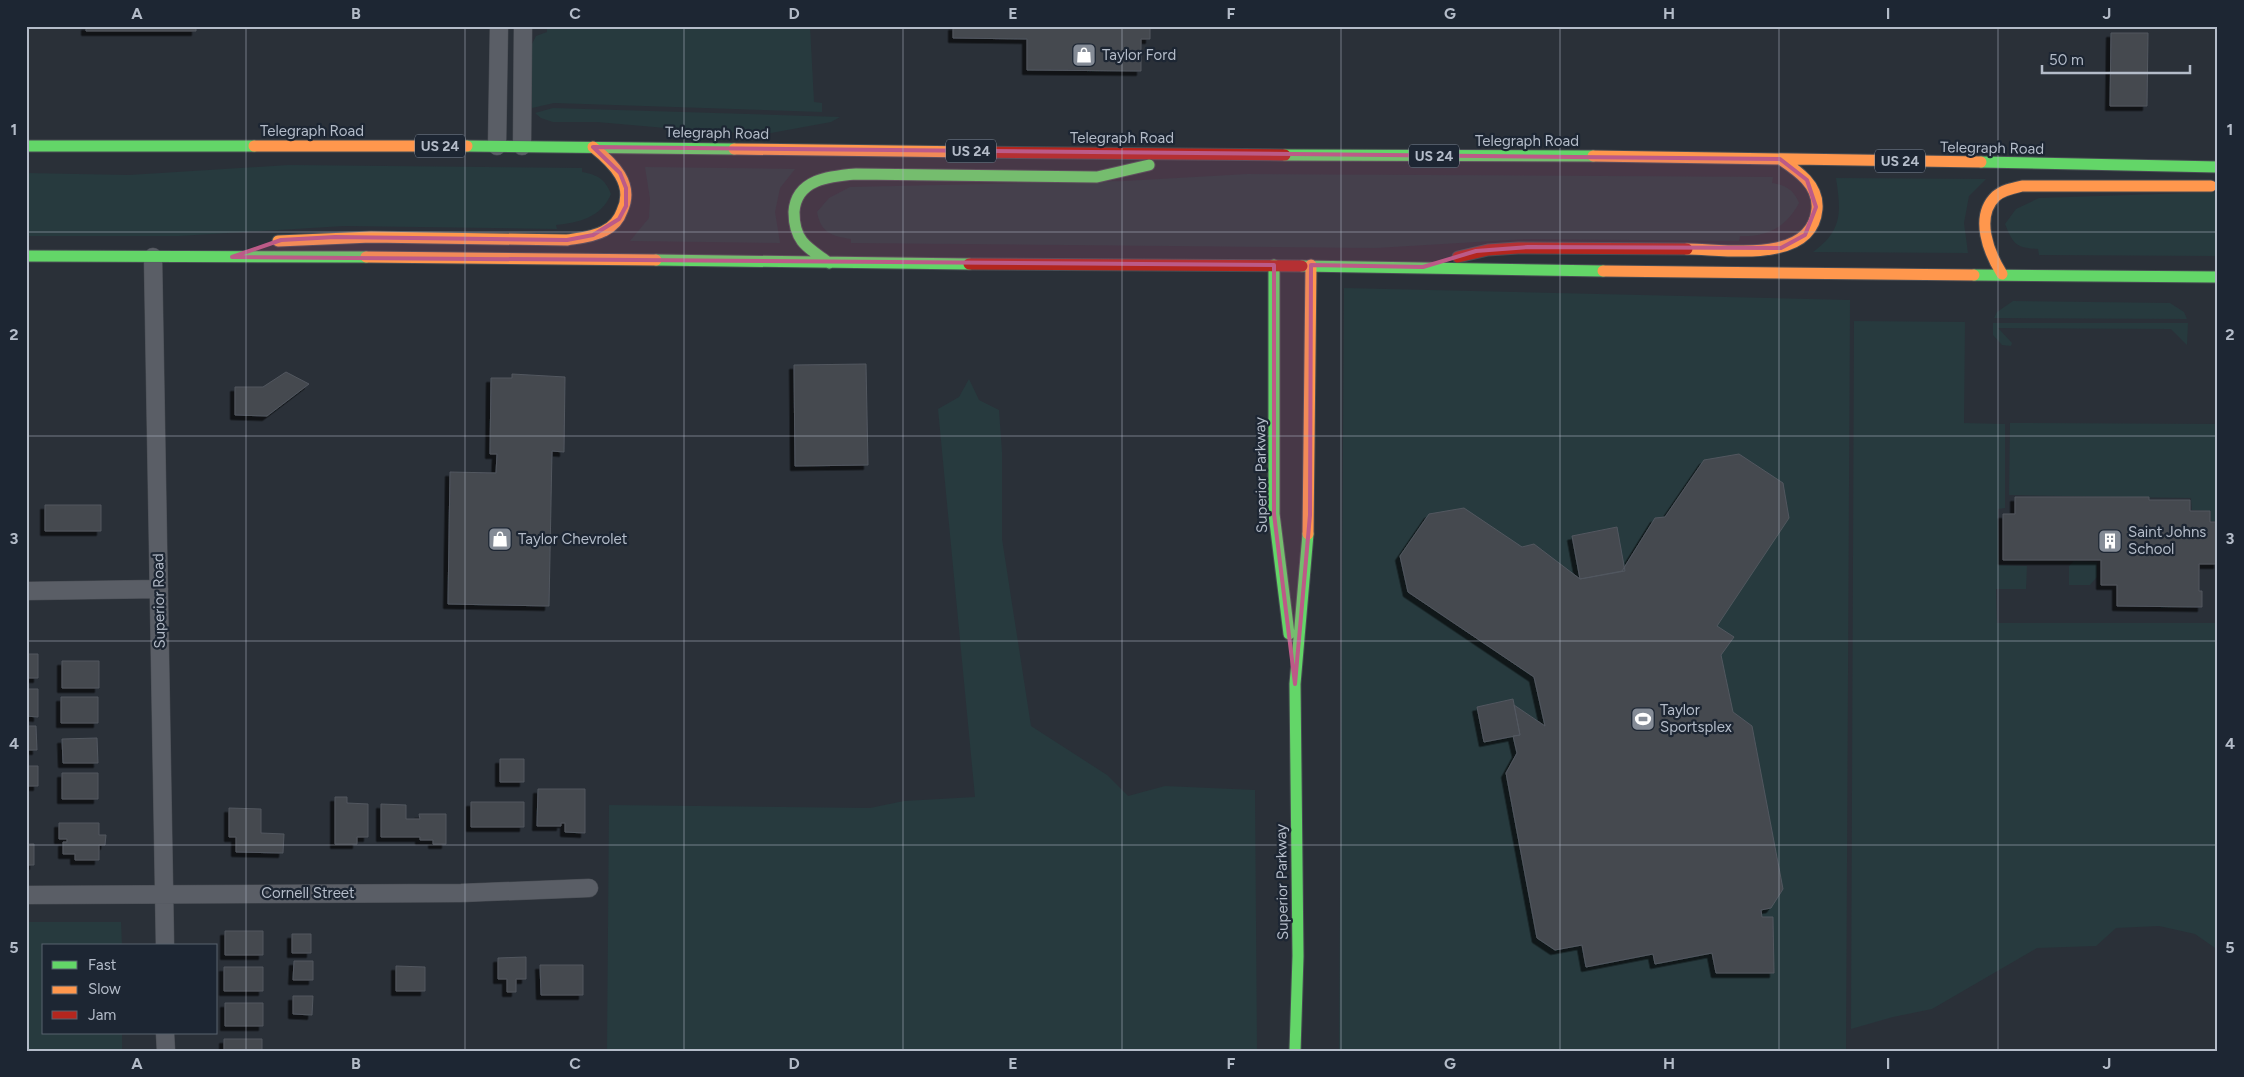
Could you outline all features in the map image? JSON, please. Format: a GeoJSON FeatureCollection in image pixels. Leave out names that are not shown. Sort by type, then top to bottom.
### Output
{"type":"FeatureCollection","features":[{"type":"Feature","properties":{"kind":"main road","name":"Telegraph Road"},"geometry":{"type":"LineString","coordinates":[[26,146],[522,146],[1199,154],[1780,158],[2218,167]]}},
{"type":"Feature","properties":{"kind":"main road"},"geometry":{"type":"LineString","coordinates":[[169,157],[224,146]]}},
{"type":"Feature","properties":{"kind":"main road"},"geometry":{"type":"LineString","coordinates":[[232,257],[281,240],[334,237],[567,240],[593,235],[608,229],[619,219],[626,206],[626,188],[620,172],[593,147]]}},
{"type":"Feature","properties":{"kind":"main road"},"geometry":{"type":"LineString","coordinates":[[829,263],[804,243],[796,231],[793,216],[795,205],[802,190],[810,183],[828,177],[856,174],[1097,176],[1199,154]]}},
{"type":"Feature","properties":{"kind":"main road"},"geometry":{"type":"LineString","coordinates":[[1423,268],[1476,251],[1528,247],[1740,250],[1781,248],[1805,235],[1814,220],[1816,206],[1815,194],[1807,180],[1780,158]]}},
{"type":"Feature","properties":{"kind":"main road"},"geometry":{"type":"LineString","coordinates":[[2002,274],[1988,249],[1984,233],[1987,213],[1995,197],[2006,190],[2022,186],[2218,186]]}},
{"type":"Feature","properties":{"kind":"main road"},"geometry":{"type":"LineString","coordinates":[[26,256],[446,257],[829,263],[1311,265],[1423,268],[2218,277]]}},
{"type":"Feature","properties":{"kind":"main road","name":"Superior Parkway"},"geometry":{"type":"LineString","coordinates":[[1274,265],[1274,514],[1295,684]]}},
{"type":"Feature","properties":{"kind":"main road","name":"Superior Parkway"},"geometry":{"type":"LineString","coordinates":[[1295,1051],[1298,946],[1295,684],[1310,515],[1311,265]]}},
{"type":"Feature","properties":{"kind":"street"},"geometry":{"type":"LineString","coordinates":[[497,146],[499,26]]}},
{"type":"Feature","properties":{"kind":"street"},"geometry":{"type":"LineString","coordinates":[[522,146],[523,26]]}},
{"type":"Feature","properties":{"kind":"street","name":"Superior Road"},"geometry":{"type":"LineString","coordinates":[[153,257],[164,944]]}},
{"type":"Feature","properties":{"kind":"street"},"geometry":{"type":"LineString","coordinates":[[26,591],[159,589]]}},
{"type":"Feature","properties":{"kind":"street","name":"Cornell Street"},"geometry":{"type":"LineString","coordinates":[[26,895],[460,893],[589,888]]}},
{"type":"Feature","properties":{"kind":"street"},"geometry":{"type":"LineString","coordinates":[[166,1034],[166,1051]]}},
{"type":"Feature","properties":{"kind":"highlighted area"},"geometry":{"type":"Polygon","coordinates":[[[593,147],[1780,159],[1807,180],[1816,207],[1805,235],[1781,248],[1528,247],[1476,251],[1423,267],[1311,265],[1310,515],[1295,684],[1274,514],[1274,265],[232,257],[281,240],[335,237],[567,240],[593,235],[619,219],[626,206],[626,188],[620,173],[593,147]]]}},
{"type":"Feature","properties":{"kind":"green space"},"geometry":{"type":"Polygon","coordinates":[[[547,26],[810,26],[814,102],[822,103],[822,112],[554,103],[532,108],[530,48],[536,36],[547,32],[547,26]]]}},
{"type":"Feature","properties":{"kind":"green space"},"geometry":{"type":"Polygon","coordinates":[[[553,108],[840,117],[831,122],[771,133],[711,132],[597,122],[553,122],[541,118],[535,113],[553,108]]]}},
{"type":"Feature","properties":{"kind":"green space"},"geometry":{"type":"Polygon","coordinates":[[[289,165],[582,168],[582,172],[597,176],[603,181],[611,194],[602,208],[595,213],[573,223],[556,225],[557,229],[344,226],[179,236],[26,236],[26,173],[129,175],[289,165]]]}},
{"type":"Feature","properties":{"kind":"green space"},"geometry":{"type":"Polygon","coordinates":[[[645,167],[795,169],[780,188],[775,212],[780,243],[630,241],[649,218],[650,199],[645,167]]]}},
{"type":"Feature","properties":{"kind":"green space"},"geometry":{"type":"Polygon","coordinates":[[[1248,174],[1773,177],[1772,183],[1789,189],[1799,203],[1788,218],[1775,229],[1759,235],[1740,236],[1739,241],[1527,239],[1376,248],[851,243],[851,239],[828,232],[821,225],[817,212],[829,198],[850,187],[1124,181],[1248,174]]]}},
{"type":"Feature","properties":{"kind":"green space"},"geometry":{"type":"Polygon","coordinates":[[[1836,178],[1986,179],[1969,196],[1964,223],[1968,253],[1813,252],[1830,236],[1838,220],[1839,201],[1836,178]]]}},
{"type":"Feature","properties":{"kind":"green space"},"geometry":{"type":"Polygon","coordinates":[[[2218,192],[2218,256],[2039,255],[2038,249],[2016,244],[2005,224],[2016,209],[2039,198],[2218,192]]]}},
{"type":"Feature","properties":{"kind":"green space"},"geometry":{"type":"Polygon","coordinates":[[[1344,288],[1850,300],[1846,1051],[1339,1051],[1344,288]]]}},
{"type":"Feature","properties":{"kind":"green space"},"geometry":{"type":"Polygon","coordinates":[[[2013,301],[2170,303],[2184,312],[2187,319],[1994,318],[1997,312],[2013,301]]]}},
{"type":"Feature","properties":{"kind":"green space"},"geometry":{"type":"Polygon","coordinates":[[[1854,321],[1965,322],[1964,423],[2005,424],[2005,508],[1998,509],[1999,565],[2027,566],[2026,589],[1996,589],[1997,623],[2218,623],[2218,950],[2195,934],[2159,926],[2116,928],[2096,946],[2037,948],[1932,1009],[1893,1017],[1851,1029],[1854,321]]]}},
{"type":"Feature","properties":{"kind":"green space"},"geometry":{"type":"Polygon","coordinates":[[[1993,323],[2188,323],[2187,345],[2171,329],[1998,328],[2012,343],[2011,346],[2002,345],[1993,335],[1993,323]]]}},
{"type":"Feature","properties":{"kind":"green space"},"geometry":{"type":"Polygon","coordinates":[[[969,379],[979,400],[999,410],[1002,452],[1002,539],[1031,726],[1107,775],[1128,796],[1165,786],[1255,790],[1257,1051],[607,1051],[609,805],[870,808],[904,801],[975,797],[938,409],[959,397],[969,379]]]}},
{"type":"Feature","properties":{"kind":"green space"},"geometry":{"type":"Polygon","coordinates":[[[2010,423],[2215,424],[2215,442],[2218,449],[2218,521],[2211,521],[2211,511],[2192,510],[2191,498],[2009,495],[2010,423]]]}},
{"type":"Feature","properties":{"kind":"green space"},"geometry":{"type":"Polygon","coordinates":[[[2074,561],[2097,562],[2097,577],[2090,585],[2069,585],[2069,566],[2074,561]]]}},
{"type":"Feature","properties":{"kind":"green space"},"geometry":{"type":"Polygon","coordinates":[[[26,922],[121,922],[122,944],[42,944],[42,1034],[122,1034],[122,1050],[26,1050],[26,922]]]}},
{"type":"Feature","properties":{"kind":"building"},"geometry":{"type":"Polygon","coordinates":[[[86,26],[196,26],[196,31],[86,31],[86,26]]]}},
{"type":"Feature","properties":{"kind":"building","name":"Taylor Ford"},"geometry":{"type":"Polygon","coordinates":[[[953,26],[1150,26],[1150,39],[1141,39],[1141,71],[1027,70],[1027,39],[953,38],[953,26]]]}},
{"type":"Feature","properties":{"kind":"building"},"geometry":{"type":"Polygon","coordinates":[[[2111,33],[2148,33],[2147,106],[2110,106],[2111,33]]]}},
{"type":"Feature","properties":{"kind":"building"},"geometry":{"type":"Polygon","coordinates":[[[866,364],[868,465],[795,466],[794,365],[866,364]]]}},
{"type":"Feature","properties":{"kind":"building"},"geometry":{"type":"Polygon","coordinates":[[[286,372],[309,384],[267,416],[235,415],[235,387],[263,387],[286,372]]]}},
{"type":"Feature","properties":{"kind":"building","name":"Taylor Chevrolet"},"geometry":{"type":"Polygon","coordinates":[[[512,374],[565,377],[564,452],[552,451],[549,606],[448,604],[450,472],[496,473],[497,454],[490,454],[491,378],[512,378],[512,374]]]}},
{"type":"Feature","properties":{"kind":"building","name":"Taylor Sportsplex"},"geometry":{"type":"Polygon","coordinates":[[[1739,454],[1783,483],[1789,518],[1717,626],[1734,637],[1721,655],[1733,712],[1752,726],[1783,889],[1771,908],[1761,910],[1762,917],[1773,917],[1774,973],[1716,973],[1712,953],[1655,964],[1653,954],[1586,967],[1582,945],[1555,950],[1537,938],[1506,773],[1517,753],[1513,736],[1520,735],[1514,705],[1545,726],[1534,677],[1408,592],[1400,556],[1429,514],[1464,508],[1522,547],[1534,544],[1580,579],[1622,571],[1655,518],[1665,517],[1704,460],[1739,454]]]}},
{"type":"Feature","properties":{"kind":"building","name":"Saint Johns School"},"geometry":{"type":"Polygon","coordinates":[[[2015,497],[2149,497],[2149,500],[2190,500],[2190,511],[2210,511],[2210,522],[2218,522],[2218,564],[2199,564],[2199,591],[2202,591],[2202,607],[2117,606],[2117,585],[2101,585],[2101,560],[2003,560],[2003,514],[2015,514],[2015,497]]]}},
{"type":"Feature","properties":{"kind":"building"},"geometry":{"type":"Polygon","coordinates":[[[45,505],[101,505],[101,531],[45,531],[45,505]]]}},
{"type":"Feature","properties":{"kind":"building"},"geometry":{"type":"Polygon","coordinates":[[[1617,527],[1625,571],[1580,579],[1572,536],[1617,527]]]}},
{"type":"Feature","properties":{"kind":"building"},"geometry":{"type":"Polygon","coordinates":[[[26,654],[38,654],[38,678],[26,678],[26,654]]]}},
{"type":"Feature","properties":{"kind":"building"},"geometry":{"type":"Polygon","coordinates":[[[62,661],[99,661],[99,688],[62,688],[62,661]]]}},
{"type":"Feature","properties":{"kind":"building"},"geometry":{"type":"Polygon","coordinates":[[[26,689],[38,689],[38,717],[26,716],[26,689]]]}},
{"type":"Feature","properties":{"kind":"building"},"geometry":{"type":"Polygon","coordinates":[[[61,697],[98,697],[98,723],[61,723],[61,697]]]}},
{"type":"Feature","properties":{"kind":"building"},"geometry":{"type":"Polygon","coordinates":[[[1513,699],[1520,735],[1484,742],[1477,707],[1513,699]]]}},
{"type":"Feature","properties":{"kind":"building"},"geometry":{"type":"Polygon","coordinates":[[[26,726],[36,726],[37,750],[26,750],[26,726]]]}},
{"type":"Feature","properties":{"kind":"building"},"geometry":{"type":"Polygon","coordinates":[[[97,738],[98,763],[63,763],[62,739],[97,738]]]}},
{"type":"Feature","properties":{"kind":"building"},"geometry":{"type":"Polygon","coordinates":[[[500,759],[524,759],[524,782],[500,782],[500,759]]]}},
{"type":"Feature","properties":{"kind":"building"},"geometry":{"type":"Polygon","coordinates":[[[26,766],[38,766],[38,786],[26,786],[26,766]]]}},
{"type":"Feature","properties":{"kind":"building"},"geometry":{"type":"Polygon","coordinates":[[[62,773],[98,773],[98,799],[62,799],[62,773]]]}},
{"type":"Feature","properties":{"kind":"building"},"geometry":{"type":"Polygon","coordinates":[[[538,789],[585,789],[585,833],[565,832],[565,823],[561,823],[561,826],[537,826],[538,789]]]}},
{"type":"Feature","properties":{"kind":"building"},"geometry":{"type":"Polygon","coordinates":[[[335,797],[347,797],[347,803],[368,804],[368,837],[357,837],[357,844],[335,844],[335,797]]]}},
{"type":"Feature","properties":{"kind":"building"},"geometry":{"type":"Polygon","coordinates":[[[471,802],[524,802],[524,827],[471,827],[471,802]]]}},
{"type":"Feature","properties":{"kind":"building"},"geometry":{"type":"Polygon","coordinates":[[[381,804],[406,805],[406,819],[420,819],[419,814],[446,814],[446,844],[433,844],[433,840],[420,840],[420,837],[381,837],[381,804]]]}},
{"type":"Feature","properties":{"kind":"building"},"geometry":{"type":"Polygon","coordinates":[[[229,808],[261,809],[261,833],[284,834],[283,853],[236,852],[236,837],[229,837],[229,808]]]}},
{"type":"Feature","properties":{"kind":"building"},"geometry":{"type":"Polygon","coordinates":[[[59,823],[99,823],[99,835],[106,835],[105,845],[99,845],[99,860],[75,860],[75,854],[63,854],[63,842],[67,842],[67,839],[59,839],[59,823]]]}},
{"type":"Feature","properties":{"kind":"building"},"geometry":{"type":"Polygon","coordinates":[[[26,844],[34,844],[34,865],[26,865],[26,844]]]}},
{"type":"Feature","properties":{"kind":"building"},"geometry":{"type":"Polygon","coordinates":[[[225,931],[263,931],[263,955],[225,955],[225,931]]]}},
{"type":"Feature","properties":{"kind":"building"},"geometry":{"type":"Polygon","coordinates":[[[292,934],[311,934],[311,953],[292,953],[292,934]]]}},
{"type":"Feature","properties":{"kind":"building"},"geometry":{"type":"Polygon","coordinates":[[[526,957],[526,979],[516,979],[516,992],[507,992],[507,979],[498,979],[498,958],[526,957]]]}},
{"type":"Feature","properties":{"kind":"building"},"geometry":{"type":"Polygon","coordinates":[[[294,961],[313,961],[313,980],[293,980],[294,961]]]}},
{"type":"Feature","properties":{"kind":"building"},"geometry":{"type":"Polygon","coordinates":[[[540,965],[583,965],[583,995],[541,995],[540,965]]]}},
{"type":"Feature","properties":{"kind":"building"},"geometry":{"type":"Polygon","coordinates":[[[396,966],[425,967],[425,991],[396,991],[396,966]]]}},
{"type":"Feature","properties":{"kind":"building"},"geometry":{"type":"Polygon","coordinates":[[[224,967],[263,967],[263,991],[224,991],[224,967]]]}},
{"type":"Feature","properties":{"kind":"building"},"geometry":{"type":"Polygon","coordinates":[[[293,996],[313,996],[312,1015],[293,1014],[293,996]]]}},
{"type":"Feature","properties":{"kind":"building"},"geometry":{"type":"Polygon","coordinates":[[[225,1003],[263,1003],[263,1026],[225,1026],[225,1003]]]}},
{"type":"Feature","properties":{"kind":"building"},"geometry":{"type":"Polygon","coordinates":[[[224,1039],[262,1039],[262,1051],[224,1051],[224,1039]]]}},
{"type":"Feature","properties":{"kind":"traffic: fast"},"geometry":{"type":"LineString","coordinates":[[26,146],[254,146]]}},
{"type":"Feature","properties":{"kind":"traffic: fast"},"geometry":{"type":"LineString","coordinates":[[467,146],[734,149]]}},
{"type":"Feature","properties":{"kind":"traffic: fast"},"geometry":{"type":"LineString","coordinates":[[1285,155],[1593,156]]}},
{"type":"Feature","properties":{"kind":"traffic: fast"},"geometry":{"type":"LineString","coordinates":[[1981,162],[2218,167]]}},
{"type":"Feature","properties":{"kind":"traffic: fast"},"geometry":{"type":"LineString","coordinates":[[829,263],[802,241],[797,231],[794,216],[796,201],[801,192],[816,181],[825,178],[856,174],[1097,177],[1149,165]]}},
{"type":"Feature","properties":{"kind":"traffic: fast"},"geometry":{"type":"LineString","coordinates":[[26,256],[366,257]]}},
{"type":"Feature","properties":{"kind":"traffic: fast"},"geometry":{"type":"LineString","coordinates":[[656,260],[969,264]]}},
{"type":"Feature","properties":{"kind":"traffic: fast"},"geometry":{"type":"LineString","coordinates":[[1274,265],[1274,514],[1289,634]]}},
{"type":"Feature","properties":{"kind":"traffic: fast"},"geometry":{"type":"LineString","coordinates":[[1302,266],[1603,271]]}},
{"type":"Feature","properties":{"kind":"traffic: fast"},"geometry":{"type":"LineString","coordinates":[[1974,275],[2218,277]]}},
{"type":"Feature","properties":{"kind":"traffic: fast"},"geometry":{"type":"LineString","coordinates":[[1295,1051],[1298,956],[1295,684],[1308,534]]}},
{"type":"Feature","properties":{"kind":"traffic: slow"},"geometry":{"type":"LineString","coordinates":[[254,146],[467,146]]}},
{"type":"Feature","properties":{"kind":"traffic: slow"},"geometry":{"type":"LineString","coordinates":[[278,241],[371,237],[567,240],[595,235],[607,229],[617,220],[621,214],[626,192],[620,175],[608,160],[593,147]]}},
{"type":"Feature","properties":{"kind":"traffic: slow"},"geometry":{"type":"LineString","coordinates":[[734,149],[974,152]]}},
{"type":"Feature","properties":{"kind":"traffic: slow"},"geometry":{"type":"LineString","coordinates":[[1593,156],[1981,162]]}},
{"type":"Feature","properties":{"kind":"traffic: slow"},"geometry":{"type":"LineString","coordinates":[[1687,249],[1764,250],[1784,246],[1800,239],[1812,227],[1817,209],[1817,200],[1815,193],[1806,180],[1794,168],[1780,159]]}},
{"type":"Feature","properties":{"kind":"traffic: slow"},"geometry":{"type":"LineString","coordinates":[[2002,274],[1992,256],[1986,235],[1986,214],[1989,205],[1996,196],[2012,188],[2022,186],[2211,186]]}},
{"type":"Feature","properties":{"kind":"traffic: slow"},"geometry":{"type":"LineString","coordinates":[[366,257],[656,260]]}},
{"type":"Feature","properties":{"kind":"traffic: slow"},"geometry":{"type":"LineString","coordinates":[[1308,534],[1311,265]]}},
{"type":"Feature","properties":{"kind":"traffic: slow"},"geometry":{"type":"LineString","coordinates":[[1603,271],[1974,275]]}},
{"type":"Feature","properties":{"kind":"traffic: jam"},"geometry":{"type":"LineString","coordinates":[[974,152],[1285,155]]}},
{"type":"Feature","properties":{"kind":"traffic: jam"},"geometry":{"type":"LineString","coordinates":[[1458,257],[1488,250],[1518,248],[1687,249]]}},
{"type":"Feature","properties":{"kind":"traffic: jam"},"geometry":{"type":"LineString","coordinates":[[969,264],[1302,266]]}},
{"type":"Feature","properties":{"kind":"place","name":"Taylor Ford"},"geometry":{"type":"Point","coordinates":[1084,55]}},
{"type":"Feature","properties":{"kind":"place","name":"Taylor Chevrolet"},"geometry":{"type":"Point","coordinates":[500,539]}},
{"type":"Feature","properties":{"kind":"place","name":"Saint Johns School"},"geometry":{"type":"Point","coordinates":[2110,541]}},
{"type":"Feature","properties":{"kind":"place","name":"Taylor Sportsplex"},"geometry":{"type":"Point","coordinates":[1643,719]}}]}
